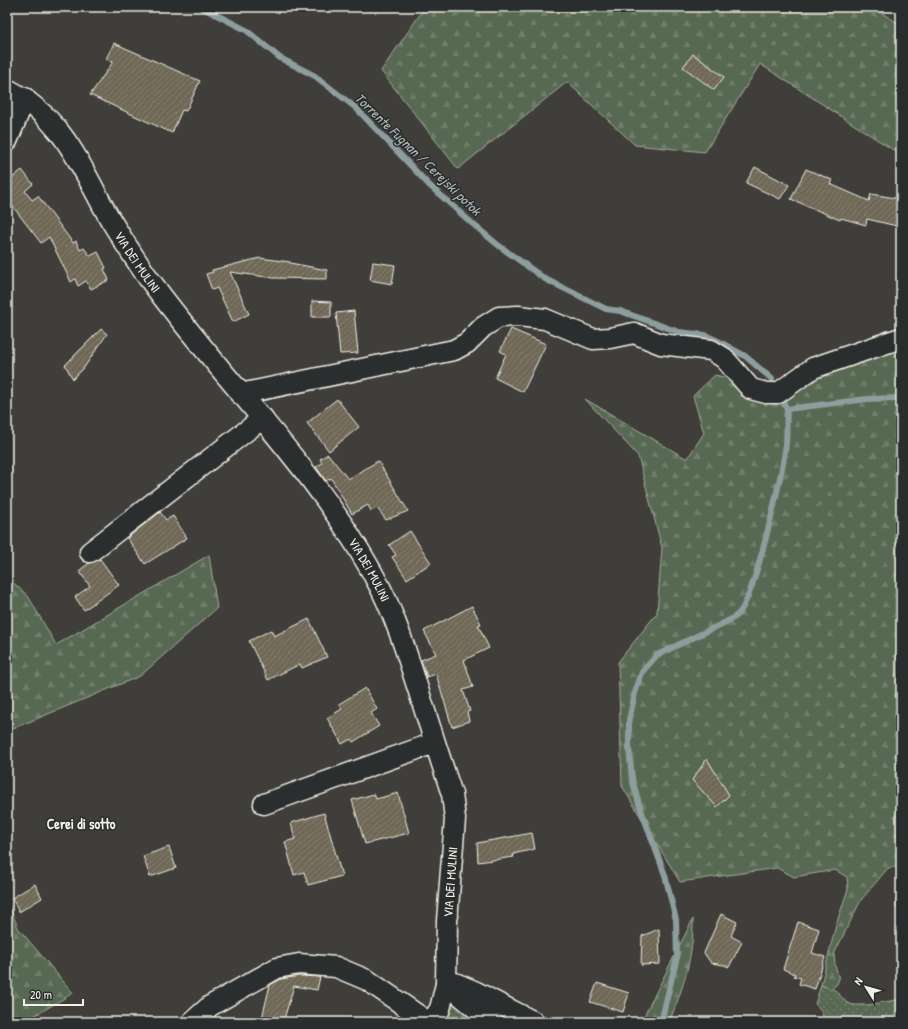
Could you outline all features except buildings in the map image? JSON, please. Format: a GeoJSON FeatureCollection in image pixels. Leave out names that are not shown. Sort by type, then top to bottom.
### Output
{"type":"FeatureCollection","features":[{"type":"Feature","properties":{"kind":"street","name":"VIA DEI MULINI"},"geometry":{"type":"LineString","coordinates":[[7,89],[25,98],[56,126],[84,169],[111,220],[154,285],[240,394],[263,418],[318,487],[356,545],[382,591],[402,639],[434,743],[452,794],[455,819],[448,898],[446,984],[440,1009],[430,1022],[367,980],[336,967],[299,964],[277,968],[210,1006],[192,1022]]}},
{"type":"Feature","properties":{"kind":"street"},"geometry":{"type":"LineString","coordinates":[[7,141],[25,98]]}},
{"type":"Feature","properties":{"kind":"street"},"geometry":{"type":"LineString","coordinates":[[240,394],[454,350],[467,343],[484,327],[499,317],[518,316],[545,319],[593,339],[610,338],[634,332],[661,344],[711,350],[724,358],[751,389],[766,393],[778,392],[813,368],[901,338]]}},
{"type":"Feature","properties":{"kind":"street"},"geometry":{"type":"LineString","coordinates":[[90,552],[263,418]]}},
{"type":"Feature","properties":{"kind":"street"},"geometry":{"type":"LineString","coordinates":[[264,804],[434,743]]}},
{"type":"Feature","properties":{"kind":"street"},"geometry":{"type":"LineString","coordinates":[[446,984],[455,983],[474,991],[534,1022]]}},
{"type":"Feature","properties":{"kind":"street"},"geometry":{"type":"LineString","coordinates":[[446,984],[492,1022]]}},
{"type":"Feature","properties":{"kind":"green space"},"geometry":{"type":"Polygon","coordinates":[[[425,7],[872,7],[901,25],[901,155],[760,64],[705,152],[635,145],[567,82],[458,169],[381,71],[425,7]]]}},
{"type":"Feature","properties":{"kind":"green space"},"geometry":{"type":"Polygon","coordinates":[[[888,330],[901,331],[901,866],[888,868],[861,900],[834,954],[839,979],[837,984],[831,989],[821,985],[836,925],[848,889],[847,877],[835,870],[794,877],[777,868],[680,882],[622,786],[618,662],[657,613],[662,548],[638,456],[585,399],[687,459],[704,433],[693,396],[715,375],[767,387],[888,330]]]}},
{"type":"Feature","properties":{"kind":"green space"},"geometry":{"type":"Polygon","coordinates":[[[209,555],[217,608],[140,676],[7,731],[7,577],[28,596],[56,645],[209,555]]]}},
{"type":"Feature","properties":{"kind":"green space"},"geometry":{"type":"Polygon","coordinates":[[[901,885],[901,911],[896,908],[896,900],[901,885]]]}},
{"type":"Feature","properties":{"kind":"green space"},"geometry":{"type":"Polygon","coordinates":[[[7,900],[18,928],[73,993],[24,1022],[7,1022],[7,900]]]}},
{"type":"Feature","properties":{"kind":"green space"},"geometry":{"type":"Polygon","coordinates":[[[693,919],[692,946],[687,972],[669,1022],[641,1022],[693,919]]]}},
{"type":"Feature","properties":{"kind":"green space"},"geometry":{"type":"Polygon","coordinates":[[[821,985],[835,990],[847,1003],[854,1005],[867,1005],[896,1000],[901,1002],[901,1022],[825,1022],[821,1010],[815,1004],[821,985]]]}},
{"type":"Feature","properties":{"kind":"green space"},"geometry":{"type":"Polygon","coordinates":[[[457,1002],[483,1022],[431,1022],[443,1010],[457,1002]]]}},
{"type":"Feature","properties":{"kind":"waterway","name":"Torrente Fugnan / Cerejski potok"},"geometry":{"type":"LineString","coordinates":[[201,7],[246,30],[280,58],[315,76],[356,108],[429,185],[498,245],[545,279],[606,309],[620,311],[679,332],[705,335],[745,356],[772,379]]}},
{"type":"Feature","properties":{"kind":"waterway","name":"Torrente Fugnan / Cerejski potok"},"geometry":{"type":"LineString","coordinates":[[780,397],[787,409],[867,399],[901,398]]}},
{"type":"Feature","properties":{"kind":"waterway"},"geometry":{"type":"LineString","coordinates":[[661,1022],[677,957],[676,920],[665,875],[640,807],[632,779],[629,748],[629,720],[635,693],[642,672],[657,655],[728,621],[736,616],[745,604],[760,560],[780,478],[786,443],[787,409]]}},
{"type":"Feature","properties":{"kind":"district","name":"Cerei di sotto"},"geometry":{"type":"Point","coordinates":[81,824]}}]}
